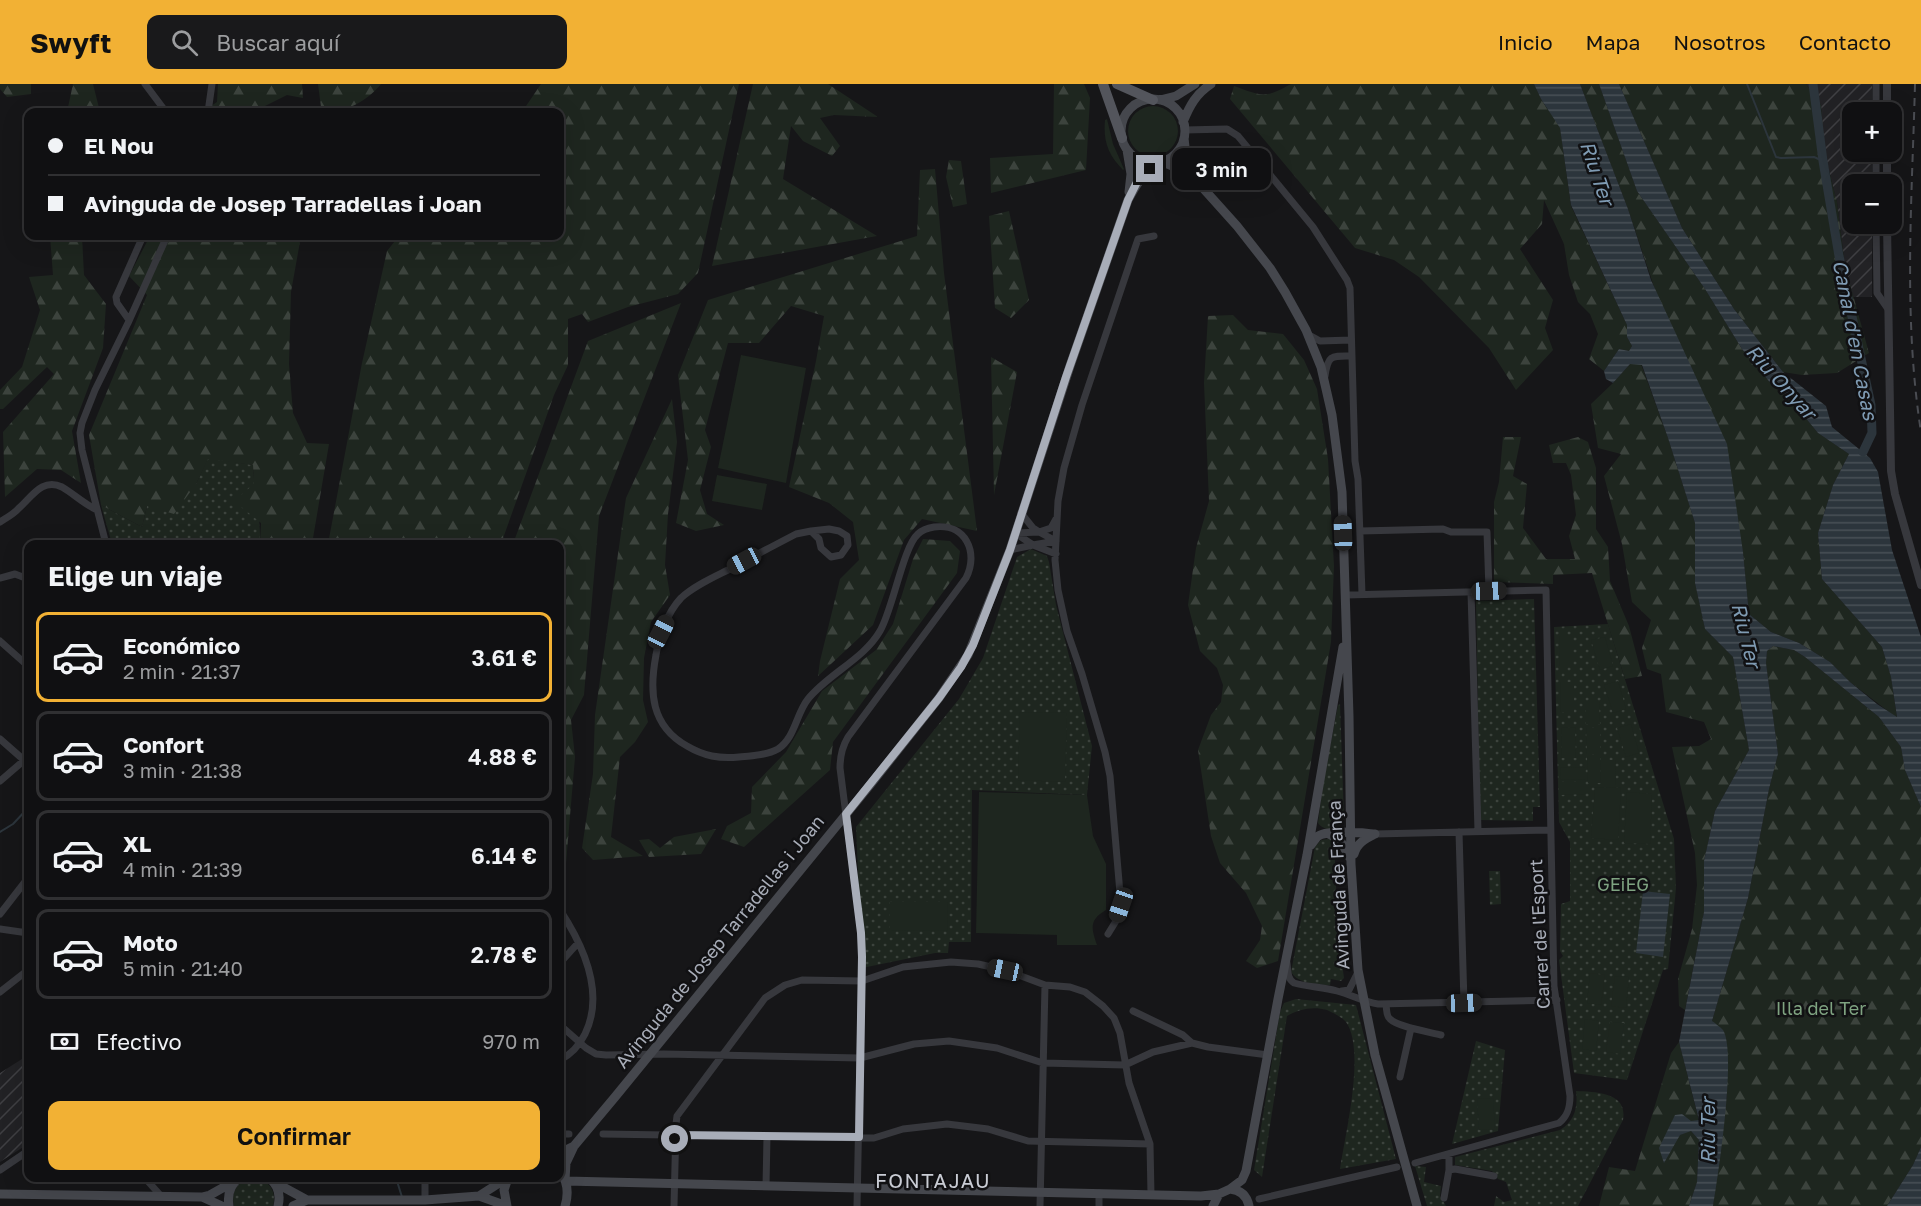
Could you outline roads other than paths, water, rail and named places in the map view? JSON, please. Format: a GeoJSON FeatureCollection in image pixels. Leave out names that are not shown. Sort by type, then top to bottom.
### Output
{"type":"FeatureCollection","features":[{"type":"Feature","properties":{"kind":"main road"},"geometry":{"type":"LineString","coordinates":[[1103,84],[1127,150],[1143,162],[1160,162],[1177,153],[1190,103],[1201,90],[1211,84]]}},
{"type":"Feature","properties":{"kind":"main road"},"geometry":{"type":"LineString","coordinates":[[1117,84],[1175,108],[1184,130]]}},
{"type":"Feature","properties":{"kind":"main road"},"geometry":{"type":"LineString","coordinates":[[1122,138],[1122,125],[1127,113],[1137,104],[1176,96],[1196,84]]}},
{"type":"Feature","properties":{"kind":"main road","name":"Avinguda de França"},"geometry":{"type":"LineString","coordinates":[[1184,130],[1188,164],[1202,187],[1270,268],[1309,335],[1325,381],[1339,460],[1342,492],[1351,864],[1358,970],[1375,1055],[1417,1206]]}},
{"type":"Feature","properties":{"kind":"main road","name":"Avinguda de Josep Tarradellas i Joan"},"geometry":{"type":"LineString","coordinates":[[1127,150],[1131,174],[1128,200]]}},
{"type":"Feature","properties":{"kind":"main road","name":"Avinguda de França"},"geometry":{"type":"LineString","coordinates":[[1160,162],[1177,168],[1202,187]]}},
{"type":"Feature","properties":{"kind":"main road","name":"Avinguda de Josep Tarradellas i Joan"},"geometry":{"type":"LineString","coordinates":[[564,1172],[574,1146],[846,814],[961,667],[978,634],[1010,550],[1128,200],[1137,182],[1160,162]]}},
{"type":"Feature","properties":{"kind":"main road","name":"Avinguda de França"},"geometry":{"type":"LineString","coordinates":[[1230,1189],[1242,1180],[1246,1171],[1307,855],[1346,627]]}},
{"type":"Feature","properties":{"kind":"main road"},"geometry":{"type":"LineString","coordinates":[[1307,855],[1317,837],[1352,832],[1375,834]]}},
{"type":"Feature","properties":{"kind":"main road"},"geometry":{"type":"LineString","coordinates":[[1329,834],[1340,840],[1346,848],[1351,864]]}},
{"type":"Feature","properties":{"kind":"main road"},"geometry":{"type":"LineString","coordinates":[[1351,864],[1355,848],[1359,843],[1375,834]]}},
{"type":"Feature","properties":{"kind":"main road","name":"Avinguda de Josep Tarradellas i Joan"},"geometry":{"type":"LineString","coordinates":[[564,1151],[574,1146]]}},
{"type":"Feature","properties":{"kind":"main road"},"geometry":{"type":"LineString","coordinates":[[564,1177],[766,1186],[1201,1196],[1219,1194],[1230,1189],[1239,1191],[1248,1203]]}},
{"type":"Feature","properties":{"kind":"main road","name":"Avinguda de Josep Tarradellas i Joan"},"geometry":{"type":"LineString","coordinates":[[564,1180],[568,1193],[565,1206]]}},
{"type":"Feature","properties":{"kind":"main road"},"geometry":{"type":"LineString","coordinates":[[0,1194],[202,1197],[210,1195],[230,1182]]}},
{"type":"Feature","properties":{"kind":"main road"},"geometry":{"type":"LineString","coordinates":[[229,1206],[228,1194],[234,1182]]}},
{"type":"Feature","properties":{"kind":"main road"},"geometry":{"type":"LineString","coordinates":[[272,1182],[279,1193],[278,1206]]}},
{"type":"Feature","properties":{"kind":"main road"},"geometry":{"type":"LineString","coordinates":[[275,1182],[307,1200]]}},
{"type":"Feature","properties":{"kind":"main road"},"geometry":{"type":"LineString","coordinates":[[479,1196],[501,1182]]}},
{"type":"Feature","properties":{"kind":"main road"},"geometry":{"type":"LineString","coordinates":[[506,1182],[504,1190],[507,1206]]}},
{"type":"Feature","properties":{"kind":"main road"},"geometry":{"type":"LineString","coordinates":[[1213,1206],[1219,1194]]}},
{"type":"Feature","properties":{"kind":"main road"},"geometry":{"type":"LineString","coordinates":[[293,1206],[307,1200],[421,1200],[479,1196],[507,1206]]}},
{"type":"Feature","properties":{"kind":"main road"},"geometry":{"type":"LineString","coordinates":[[202,1197],[216,1205]]}},
{"type":"Feature","properties":{"kind":"street"},"geometry":{"type":"LineString","coordinates":[[145,84],[163,108]]}},
{"type":"Feature","properties":{"kind":"street"},"geometry":{"type":"LineString","coordinates":[[209,108],[212,84]]}},
{"type":"Feature","properties":{"kind":"street"},"geometry":{"type":"LineString","coordinates":[[1876,84],[1876,102]]}},
{"type":"Feature","properties":{"kind":"street"},"geometry":{"type":"LineString","coordinates":[[1887,84],[1887,102]]}},
{"type":"Feature","properties":{"kind":"street"},"geometry":{"type":"LineString","coordinates":[[1184,130],[1227,129],[1238,136],[1320,237],[1347,280],[1350,288],[1362,594]]}},
{"type":"Feature","properties":{"kind":"street"},"geometry":{"type":"LineString","coordinates":[[1876,234],[1877,293],[1888,309]]}},
{"type":"Feature","properties":{"kind":"street"},"geometry":{"type":"LineString","coordinates":[[1887,234],[1891,471],[1895,494],[1921,585]]}},
{"type":"Feature","properties":{"kind":"street"},"geometry":{"type":"LineString","coordinates":[[1108,934],[1116,921],[1121,905],[1110,776],[1083,674],[1067,631],[1058,590],[1055,560],[1058,501],[1064,468],[1082,405],[1138,239],[1154,236]]}},
{"type":"Feature","properties":{"kind":"street"},"geometry":{"type":"LineString","coordinates":[[129,320],[117,303],[116,297],[141,240]]}},
{"type":"Feature","properties":{"kind":"street"},"geometry":{"type":"LineString","coordinates":[[105,540],[82,450],[80,433],[82,423],[95,390],[165,240]]}},
{"type":"Feature","properties":{"kind":"street"},"geometry":{"type":"LineString","coordinates":[[1309,335],[1320,341],[1351,340]]}},
{"type":"Feature","properties":{"kind":"street"},"geometry":{"type":"LineString","coordinates":[[1325,381],[1329,358],[1352,356]]}},
{"type":"Feature","properties":{"kind":"street"},"geometry":{"type":"LineString","coordinates":[[0,522],[20,508],[33,493],[44,485],[60,485],[86,505],[97,510]]}},
{"type":"Feature","properties":{"kind":"street"},"geometry":{"type":"LineString","coordinates":[[1021,513],[1033,528],[1056,541]]}},
{"type":"Feature","properties":{"kind":"street"},"geometry":{"type":"LineString","coordinates":[[1015,533],[1039,532],[1051,528],[1057,517]]}},
{"type":"Feature","properties":{"kind":"street"},"geometry":{"type":"LineString","coordinates":[[811,531],[819,539],[821,548],[831,556],[841,555],[848,545],[847,537],[839,531],[829,529],[811,531],[796,534],[698,586],[681,598],[661,632],[652,685],[656,712],[664,727],[673,737],[693,750],[704,755],[722,758],[777,750],[787,741],[799,713],[819,686],[849,663],[880,632],[915,537],[922,531],[945,527],[957,531],[967,541],[971,553],[971,566],[966,579],[842,747],[840,768],[861,933],[857,1206]]}},
{"type":"Feature","properties":{"kind":"street"},"geometry":{"type":"LineString","coordinates":[[1345,595],[1489,591],[1487,532],[1451,532],[1443,529],[1360,531]]}},
{"type":"Feature","properties":{"kind":"street"},"geometry":{"type":"LineString","coordinates":[[1015,533],[1033,545],[1056,554]]}},
{"type":"Feature","properties":{"kind":"street"},"geometry":{"type":"LineString","coordinates":[[1010,550],[1056,541]]}},
{"type":"Feature","properties":{"kind":"street"},"geometry":{"type":"LineString","coordinates":[[0,578],[15,574],[24,577]]}},
{"type":"Feature","properties":{"kind":"street","name":"Carrer de l'Esport"},"geometry":{"type":"LineString","coordinates":[[1415,1163],[1559,1124],[1564,1120],[1569,1107],[1570,1096],[1554,986],[1546,590],[1489,591]]}},
{"type":"Feature","properties":{"kind":"street"},"geometry":{"type":"LineString","coordinates":[[1471,592],[1478,831]]}},
{"type":"Feature","properties":{"kind":"street"},"geometry":{"type":"LineString","coordinates":[[0,641],[24,662]]}},
{"type":"Feature","properties":{"kind":"street"},"geometry":{"type":"LineString","coordinates":[[0,740],[24,757]]}},
{"type":"Feature","properties":{"kind":"street"},"geometry":{"type":"LineString","coordinates":[[0,781],[24,761]]}},
{"type":"Feature","properties":{"kind":"street"},"geometry":{"type":"LineString","coordinates":[[1375,834],[1550,830]]}},
{"type":"Feature","properties":{"kind":"street"},"geometry":{"type":"LineString","coordinates":[[1459,832],[1464,1003]]}},
{"type":"Feature","properties":{"kind":"street"},"geometry":{"type":"LineString","coordinates":[[0,914],[24,883]]}},
{"type":"Feature","properties":{"kind":"street"},"geometry":{"type":"LineString","coordinates":[[564,916],[574,932],[590,976],[593,999],[591,1021],[581,1043],[564,1058]]}},
{"type":"Feature","properties":{"kind":"street"},"geometry":{"type":"LineString","coordinates":[[0,929],[24,932]]}},
{"type":"Feature","properties":{"kind":"street"},"geometry":{"type":"LineString","coordinates":[[564,959],[578,943]]}},
{"type":"Feature","properties":{"kind":"street"},"geometry":{"type":"LineString","coordinates":[[1287,957],[1291,981],[1339,992],[1364,1002],[1386,1005],[1557,1000]]}},
{"type":"Feature","properties":{"kind":"street"},"geometry":{"type":"LineString","coordinates":[[674,1206],[676,1120],[759,1004],[778,989],[802,980],[862,981],[903,967],[951,962],[978,964],[1005,970],[1045,985],[1063,985],[1078,989],[1091,996],[1114,1018],[1120,1033],[1133,1096],[1150,1144],[1151,1195]]}},
{"type":"Feature","properties":{"kind":"street"},"geometry":{"type":"LineString","coordinates":[[852,980],[858,976],[862,968]]}},
{"type":"Feature","properties":{"kind":"street"},"geometry":{"type":"LineString","coordinates":[[1339,992],[1349,990],[1358,970]]}},
{"type":"Feature","properties":{"kind":"street"},"geometry":{"type":"LineString","coordinates":[[0,992],[24,973]]}},
{"type":"Feature","properties":{"kind":"street"},"geometry":{"type":"LineString","coordinates":[[1040,1206],[1045,985]]}},
{"type":"Feature","properties":{"kind":"street"},"geometry":{"type":"LineString","coordinates":[[1386,1005],[1390,1019],[1411,1028],[1441,1035]]}},
{"type":"Feature","properties":{"kind":"street"},"geometry":{"type":"LineString","coordinates":[[1133,1011],[1183,1035],[1192,1043]]}},
{"type":"Feature","properties":{"kind":"street"},"geometry":{"type":"LineString","coordinates":[[564,1028],[586,1048],[599,1055],[860,1058],[914,1044],[956,1041],[997,1048],[1043,1063],[1125,1065],[1154,1052],[1192,1043],[1268,1055]]}},
{"type":"Feature","properties":{"kind":"street"},"geometry":{"type":"LineString","coordinates":[[1400,1077],[1411,1028]]}},
{"type":"Feature","properties":{"kind":"street"},"geometry":{"type":"LineString","coordinates":[[603,1134],[874,1138],[903,1129],[947,1124],[988,1129],[1024,1140],[1150,1144]]}},
{"type":"Feature","properties":{"kind":"street"},"geometry":{"type":"LineString","coordinates":[[564,1134],[569,1134]]}},
{"type":"Feature","properties":{"kind":"street"},"geometry":{"type":"LineString","coordinates":[[766,1186],[767,1136]]}},
{"type":"Feature","properties":{"kind":"street"},"geometry":{"type":"LineString","coordinates":[[0,1170],[24,1154]]}},
{"type":"Feature","properties":{"kind":"street"},"geometry":{"type":"LineString","coordinates":[[1444,1198],[1449,1170],[1449,1154]]}},
{"type":"Feature","properties":{"kind":"street"},"geometry":{"type":"LineString","coordinates":[[1248,1203],[1252,1200],[1397,1167]]}},
{"type":"Feature","properties":{"kind":"street"},"geometry":{"type":"LineString","coordinates":[[1449,1170],[1494,1176]]}},
{"type":"Feature","properties":{"kind":"street"},"geometry":{"type":"LineString","coordinates":[[149,1182],[161,1196]]}},
{"type":"Feature","properties":{"kind":"street"},"geometry":{"type":"LineString","coordinates":[[421,1200],[424,1182]]}},
{"type":"Feature","properties":{"kind":"street"},"geometry":{"type":"LineString","coordinates":[[1099,1193],[1099,1206]]}},
{"type":"Feature","properties":{"kind":"water"},"geometry":{"type":"Polygon","coordinates":[[[1534,84],[1580,84],[1628,209],[1651,280],[1727,444],[1743,552],[1749,614],[1771,632],[1799,643],[1830,662],[1850,682],[1897,717],[1891,677],[1882,647],[1822,579],[1818,533],[1833,485],[1849,454],[1818,433],[1804,416],[1795,399],[1773,386],[1742,349],[1705,289],[1637,191],[1599,84],[1619,84],[1682,228],[1734,309],[1783,372],[1826,406],[1832,427],[1870,458],[1878,472],[1892,550],[1921,637],[1921,807],[1905,770],[1901,747],[1879,717],[1794,650],[1773,646],[1767,651],[1766,663],[1778,754],[1748,898],[1712,1021],[1723,1030],[1727,1043],[1728,1063],[1725,1115],[1713,1206],[1689,1206],[1697,1182],[1699,1140],[1691,1131],[1680,1135],[1664,1163],[1659,1148],[1675,1115],[1682,1114],[1691,1121],[1699,1120],[1679,1042],[1704,912],[1704,861],[1715,811],[1749,750],[1733,657],[1705,629],[1695,583],[1695,523],[1642,365],[1630,364],[1613,383],[1606,379],[1604,371],[1619,349],[1629,351],[1632,346],[1627,337],[1627,325],[1571,205],[1560,128],[1534,84]]]}},
{"type":"Feature","properties":{"kind":"water"},"geometry":{"type":"Polygon","coordinates":[[[1643,891],[1670,894],[1663,957],[1636,953],[1643,891]]]}},
{"type":"Feature","properties":{"kind":"water"},"geometry":{"type":"Polygon","coordinates":[[[1921,1147],[1921,1206],[1887,1206],[1913,1165],[1921,1147]]]}},
{"type":"Feature","properties":{"kind":"waterway"},"geometry":{"type":"LineString","coordinates":[[1747,84],[1776,157],[1814,157],[1823,161]]}},
{"type":"Feature","properties":{"kind":"waterway","name":"Canal d'en Casas"},"geometry":{"type":"LineString","coordinates":[[1813,84],[1839,256],[1871,405],[1872,433],[1863,452]]}},
{"type":"Feature","properties":{"kind":"waterway"},"geometry":{"type":"LineString","coordinates":[[0,832],[13,824],[24,812]]}},
{"type":"Feature","properties":{"kind":"waterway"},"geometry":{"type":"LineString","coordinates":[[397,1182],[402,1197]]}},
{"type":"Feature","properties":{"kind":"railway"},"geometry":{"type":"LineString","coordinates":[[1915,84],[1910,302],[1915,389],[1921,432]]}},
{"type":"Feature","properties":{"kind":"district","name":"FONTAJAU"},"geometry":{"type":"Point","coordinates":[933,1181]}},
{"type":"Feature","properties":{"kind":"water label","name":"Riu Ter"},"geometry":{"type":"Point","coordinates":[1597,173]}},
{"type":"Feature","properties":{"kind":"water label","name":"Riu Onyar"},"geometry":{"type":"Point","coordinates":[1781,382]}},
{"type":"Feature","properties":{"kind":"water label","name":"Riu Ter"},"geometry":{"type":"Point","coordinates":[1746,635]}},
{"type":"Feature","properties":{"kind":"water label","name":"Riu Ter"},"geometry":{"type":"Point","coordinates":[1708,1131]}},
{"type":"Feature","properties":{"kind":"park label","name":"GEiEG"},"geometry":{"type":"Point","coordinates":[1623,885]}},
{"type":"Feature","properties":{"kind":"park label","name":"Illa del Ter"},"geometry":{"type":"Point","coordinates":[1821,1009]}}]}
